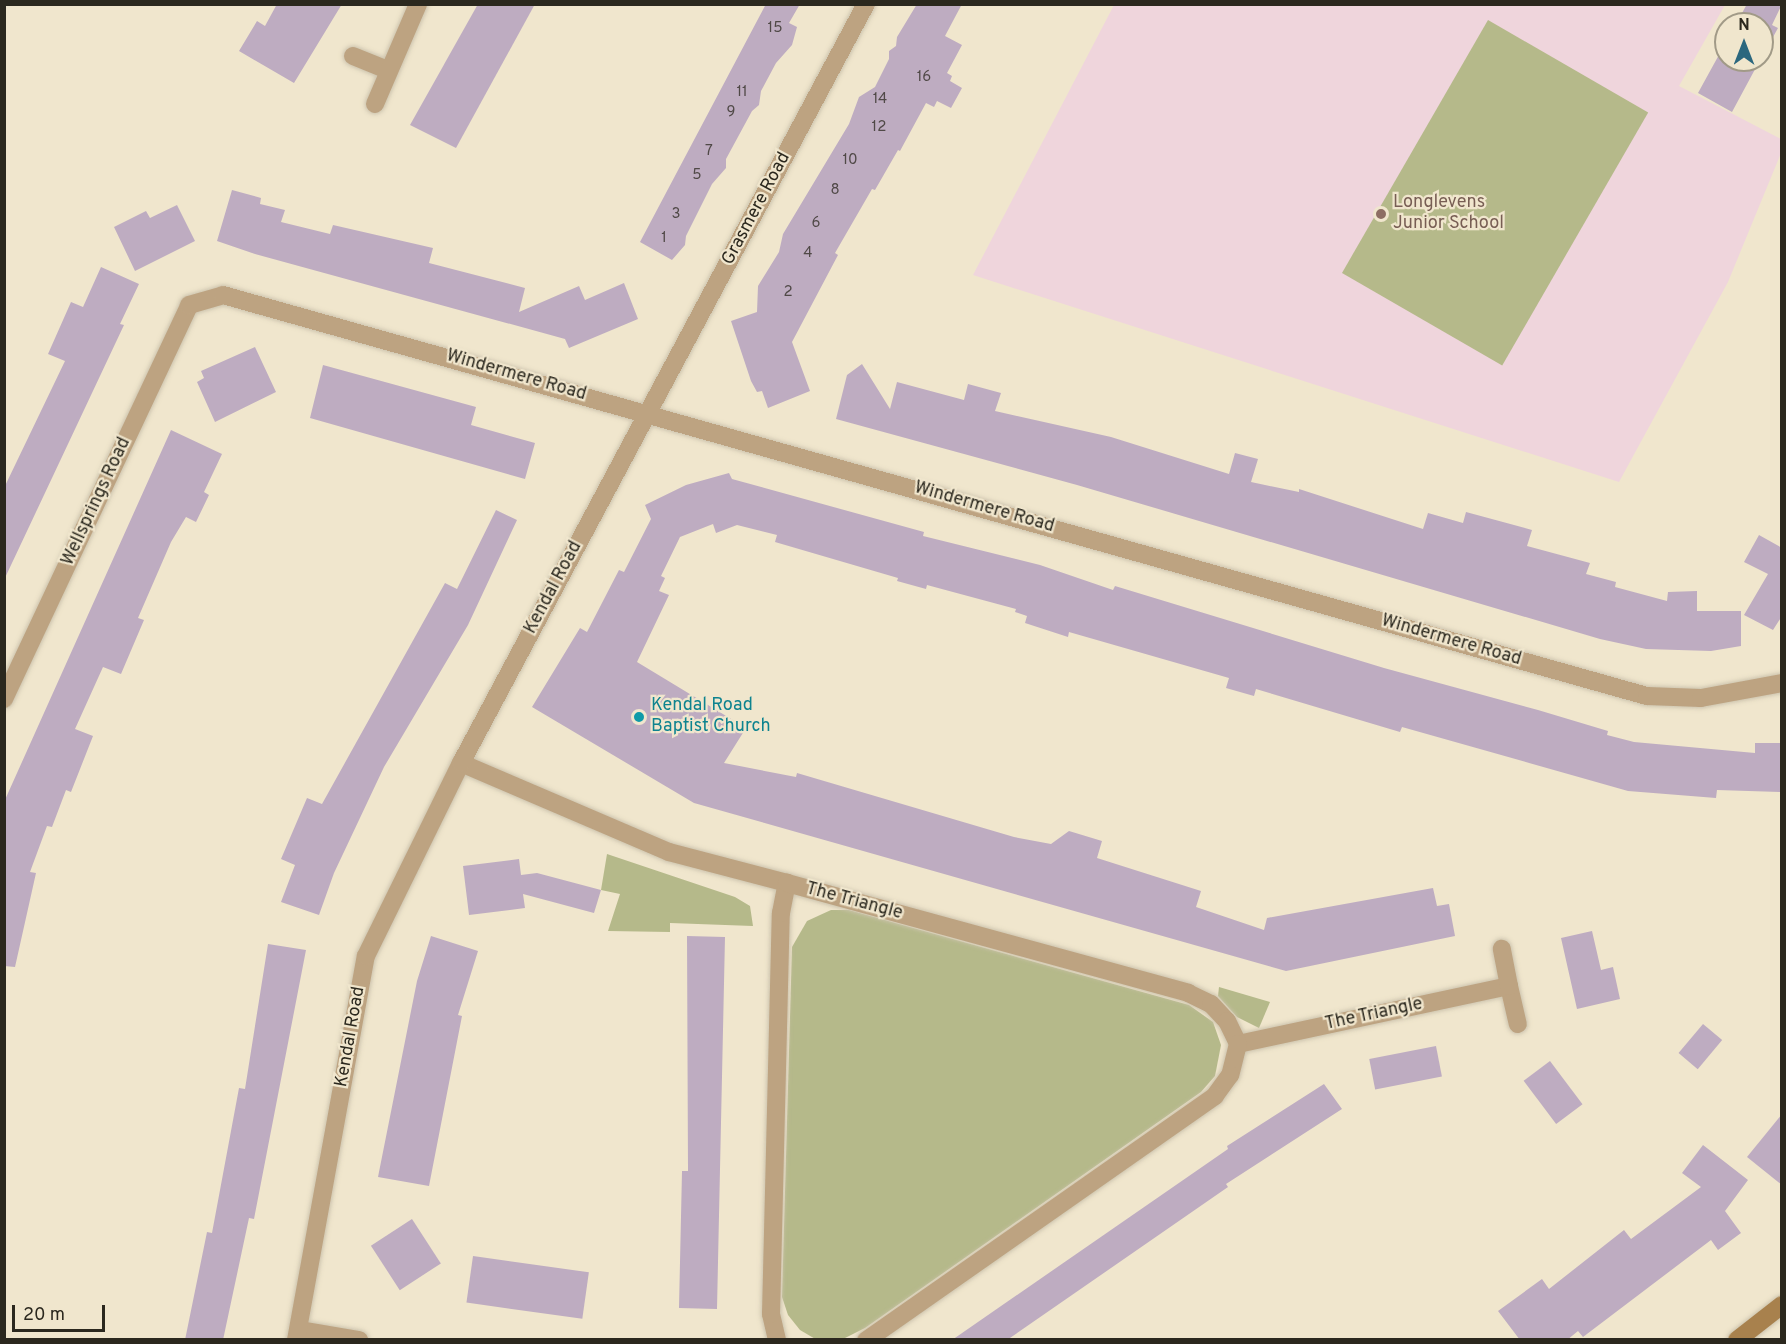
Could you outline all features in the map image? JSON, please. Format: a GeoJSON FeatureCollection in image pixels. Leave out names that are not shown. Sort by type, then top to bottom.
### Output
{"type":"FeatureCollection","features":[{"type":"Feature","properties":{"kind":"main road"},"geometry":{"type":"LineString","coordinates":[[1737,1340],[1782,1305]]}},
{"type":"Feature","properties":{"kind":"street"},"geometry":{"type":"LineString","coordinates":[[375,104],[387,70],[418,4]]}},
{"type":"Feature","properties":{"kind":"street","name":"Grasmere Road"},"geometry":{"type":"LineString","coordinates":[[648,413],[866,4]]}},
{"type":"Feature","properties":{"kind":"street"},"geometry":{"type":"LineString","coordinates":[[353,57],[387,70]]}},
{"type":"Feature","properties":{"kind":"street","name":"Windermere Road"},"geometry":{"type":"LineString","coordinates":[[189,305],[223,295],[1647,696],[1701,698],[1782,683]]}},
{"type":"Feature","properties":{"kind":"street","name":"Wellsprings Road"},"geometry":{"type":"LineString","coordinates":[[4,699],[189,305]]}},
{"type":"Feature","properties":{"kind":"street","name":"Kendal Road"},"geometry":{"type":"LineString","coordinates":[[359,1340],[297,1335],[366,956],[461,763],[648,413]]}},
{"type":"Feature","properties":{"kind":"street"},"geometry":{"type":"LineString","coordinates":[[461,763],[669,852],[787,883]]}},
{"type":"Feature","properties":{"kind":"street","name":"The Triangle"},"geometry":{"type":"LineString","coordinates":[[777,1340],[771,1314],[781,913],[787,883],[1188,993],[1211,1004],[1227,1021],[1238,1044],[1509,986]]}},
{"type":"Feature","properties":{"kind":"street"},"geometry":{"type":"LineString","coordinates":[[1502,949],[1518,1024]]}},
{"type":"Feature","properties":{"kind":"street"},"geometry":{"type":"LineString","coordinates":[[866,1340],[1215,1096],[1230,1075],[1238,1044]]}},
{"type":"Feature","properties":{"kind":"shaded area","name":"Longlevens Junior School"},"geometry":{"type":"Polygon","coordinates":[[[1114,5],[1725,5],[1721,12],[1714,12],[1714,24],[1679,86],[1781,139],[1781,153],[1728,282],[1619,482],[973,275],[1114,5]]]}},
{"type":"Feature","properties":{"kind":"green space"},"geometry":{"type":"Polygon","coordinates":[[[1488,20],[1648,112],[1502,365],[1342,273],[1488,20]]]}},
{"type":"Feature","properties":{"kind":"green space"},"geometry":{"type":"Polygon","coordinates":[[[607,854],[735,897],[750,906],[753,926],[670,923],[670,932],[608,931],[620,894],[601,890],[607,854]]]}},
{"type":"Feature","properties":{"kind":"green space"},"geometry":{"type":"Polygon","coordinates":[[[831,910],[849,910],[1189,1005],[1213,1022],[1221,1045],[1215,1076],[1201,1092],[865,1328],[843,1339],[817,1340],[800,1330],[788,1315],[782,1297],[792,947],[807,921],[831,910]]]}},
{"type":"Feature","properties":{"kind":"green space"},"geometry":{"type":"Polygon","coordinates":[[[1219,987],[1270,1002],[1259,1028],[1237,1017],[1218,996],[1219,987]]]}},
{"type":"Feature","properties":{"kind":"building"},"geometry":{"type":"Polygon","coordinates":[[[277,4],[342,4],[294,83],[239,51],[257,21],[265,26],[277,4]]]}},
{"type":"Feature","properties":{"kind":"building"},"geometry":{"type":"Polygon","coordinates":[[[478,4],[535,4],[456,148],[410,125],[478,4]]]}},
{"type":"Feature","properties":{"kind":"building"},"geometry":{"type":"Polygon","coordinates":[[[766,4],[800,4],[789,23],[797,27],[792,45],[776,63],[761,91],[759,105],[752,111],[726,159],[726,168],[712,184],[686,236],[685,245],[672,260],[640,242],[766,4]]]}},
{"type":"Feature","properties":{"kind":"building"},"geometry":{"type":"Polygon","coordinates":[[[917,4],[962,4],[945,36],[962,45],[947,73],[952,76],[950,81],[962,88],[951,108],[937,101],[934,107],[926,103],[900,151],[898,150],[875,190],[872,189],[835,253],[838,255],[792,342],[810,391],[768,408],[762,391],[757,392],[751,381],[731,321],[757,312],[758,286],[779,252],[783,234],[849,124],[859,97],[875,87],[889,59],[889,51],[896,46],[897,37],[917,4]]]}},
{"type":"Feature","properties":{"kind":"building"},"geometry":{"type":"Polygon","coordinates":[[[1747,4],[1782,4],[1774,21],[1774,12],[1743,12],[1747,4]]]}},
{"type":"Feature","properties":{"kind":"building"},"geometry":{"type":"Polygon","coordinates":[[[1714,64],[1714,72],[1754,72],[1732,112],[1698,93],[1714,64]]]}},
{"type":"Feature","properties":{"kind":"building"},"geometry":{"type":"Polygon","coordinates":[[[232,190],[261,198],[260,204],[285,210],[281,222],[330,234],[333,225],[433,248],[429,263],[525,288],[519,312],[579,286],[585,300],[624,283],[638,319],[569,348],[565,339],[255,254],[217,241],[232,190]]]}},
{"type":"Feature","properties":{"kind":"building"},"geometry":{"type":"Polygon","coordinates":[[[177,205],[195,241],[135,271],[114,227],[146,211],[150,218],[177,205]]]}},
{"type":"Feature","properties":{"kind":"building"},"geometry":{"type":"Polygon","coordinates":[[[101,267],[139,284],[120,324],[124,325],[4,580],[4,488],[65,361],[48,354],[71,302],[83,307],[101,267]]]}},
{"type":"Feature","properties":{"kind":"building"},"geometry":{"type":"Polygon","coordinates":[[[255,347],[276,392],[215,422],[197,382],[204,378],[201,371],[255,347]]]}},
{"type":"Feature","properties":{"kind":"building"},"geometry":{"type":"Polygon","coordinates":[[[862,364],[890,409],[897,382],[964,400],[968,384],[1001,393],[995,411],[1111,437],[1229,474],[1235,453],[1258,459],[1251,482],[1299,492],[1299,489],[1423,529],[1428,513],[1463,523],[1466,512],[1532,530],[1527,546],[1590,563],[1586,574],[1616,582],[1615,587],[1667,601],[1668,592],[1697,591],[1697,611],[1741,611],[1741,646],[1711,651],[1646,649],[1600,639],[1077,485],[836,419],[847,375],[862,364]]]}},
{"type":"Feature","properties":{"kind":"building"},"geometry":{"type":"Polygon","coordinates":[[[323,365],[476,407],[471,425],[535,443],[525,479],[310,418],[323,365]]]}},
{"type":"Feature","properties":{"kind":"building"},"geometry":{"type":"Polygon","coordinates":[[[171,430],[222,454],[204,492],[209,495],[196,522],[186,517],[171,542],[138,618],[144,620],[121,674],[103,667],[75,729],[93,736],[71,792],[66,790],[52,827],[47,826],[30,872],[36,873],[15,967],[4,966],[4,802],[171,430]]]}},
{"type":"Feature","properties":{"kind":"building"},"geometry":{"type":"Polygon","coordinates":[[[729,473],[732,479],[924,532],[923,536],[1040,565],[1113,590],[1115,586],[1384,668],[1608,731],[1607,735],[1634,742],[1755,753],[1755,743],[1782,743],[1782,792],[1717,790],[1716,798],[1628,791],[1402,727],[1400,732],[1256,689],[1254,696],[1226,688],[1229,678],[1069,632],[1068,637],[1025,623],[1027,616],[1015,612],[1016,609],[927,585],[926,589],[897,581],[898,578],[775,542],[777,535],[737,525],[716,533],[713,524],[680,537],[661,576],[665,578],[659,591],[669,595],[637,662],[746,728],[724,763],[796,777],[797,773],[1014,837],[1051,844],[1069,831],[1102,841],[1097,858],[1201,891],[1196,907],[1264,930],[1267,918],[1433,888],[1437,906],[1449,904],[1455,936],[1286,971],[694,803],[532,707],[580,628],[587,632],[619,570],[624,572],[651,519],[645,505],[686,485],[729,473]]]}},
{"type":"Feature","properties":{"kind":"building"},"geometry":{"type":"Polygon","coordinates":[[[496,510],[517,520],[468,625],[384,767],[334,873],[319,915],[281,902],[295,865],[281,859],[307,798],[322,804],[445,583],[457,589],[496,510]]]}},
{"type":"Feature","properties":{"kind":"building"},"geometry":{"type":"Polygon","coordinates":[[[1759,535],[1782,548],[1782,616],[1773,630],[1744,615],[1768,574],[1744,562],[1759,535]]]}},
{"type":"Feature","properties":{"kind":"building"},"geometry":{"type":"Polygon","coordinates":[[[519,859],[521,875],[537,873],[601,890],[594,913],[523,894],[525,908],[469,915],[463,866],[519,859]]]}},
{"type":"Feature","properties":{"kind":"building"},"geometry":{"type":"Polygon","coordinates":[[[1592,931],[1601,970],[1613,967],[1620,999],[1577,1009],[1561,938],[1592,931]]]}},
{"type":"Feature","properties":{"kind":"building"},"geometry":{"type":"Polygon","coordinates":[[[431,936],[478,951],[458,1015],[462,1016],[429,1186],[378,1177],[417,981],[431,936]]]}},
{"type":"Feature","properties":{"kind":"building"},"geometry":{"type":"Polygon","coordinates":[[[687,936],[725,937],[717,1309],[679,1308],[682,1171],[688,1171],[687,936]]]}},
{"type":"Feature","properties":{"kind":"building"},"geometry":{"type":"Polygon","coordinates":[[[268,944],[306,950],[254,1219],[249,1218],[223,1340],[185,1340],[207,1232],[212,1233],[239,1088],[245,1089],[268,944]]]}},
{"type":"Feature","properties":{"kind":"building"},"geometry":{"type":"Polygon","coordinates":[[[1703,1024],[1722,1040],[1698,1069],[1679,1053],[1703,1024]]]}},
{"type":"Feature","properties":{"kind":"building"},"geometry":{"type":"Polygon","coordinates":[[[1436,1046],[1442,1076],[1375,1089],[1369,1059],[1436,1046]]]}},
{"type":"Feature","properties":{"kind":"building"},"geometry":{"type":"Polygon","coordinates":[[[1550,1061],[1582,1104],[1556,1124],[1524,1081],[1550,1061]]]}},
{"type":"Feature","properties":{"kind":"building"},"geometry":{"type":"Polygon","coordinates":[[[1324,1084],[1342,1109],[1226,1184],[1228,1187],[1007,1340],[952,1340],[1228,1149],[1227,1146],[1324,1084]]]}},
{"type":"Feature","properties":{"kind":"building"},"geometry":{"type":"Polygon","coordinates":[[[1782,1114],[1782,1185],[1747,1157],[1782,1114]]]}},
{"type":"Feature","properties":{"kind":"building"},"geometry":{"type":"Polygon","coordinates":[[[1703,1145],[1748,1180],[1725,1211],[1741,1233],[1718,1250],[1711,1240],[1583,1337],[1578,1331],[1567,1340],[1520,1340],[1498,1311],[1542,1279],[1549,1289],[1624,1230],[1631,1239],[1701,1187],[1682,1173],[1703,1145]]]}},
{"type":"Feature","properties":{"kind":"building"},"geometry":{"type":"Polygon","coordinates":[[[412,1219],[441,1263],[400,1290],[371,1246],[412,1219]]]}},
{"type":"Feature","properties":{"kind":"building"},"geometry":{"type":"Polygon","coordinates":[[[473,1256],[589,1272],[582,1319],[466,1303],[473,1256]]]}},
{"type":"Feature","properties":{"kind":"place","name":"Longlevens Junior School"},"geometry":{"type":"Point","coordinates":[1381,214]}},
{"type":"Feature","properties":{"kind":"place","name":"Kendal Road Baptist Church"},"geometry":{"type":"Point","coordinates":[639,717]}}]}
